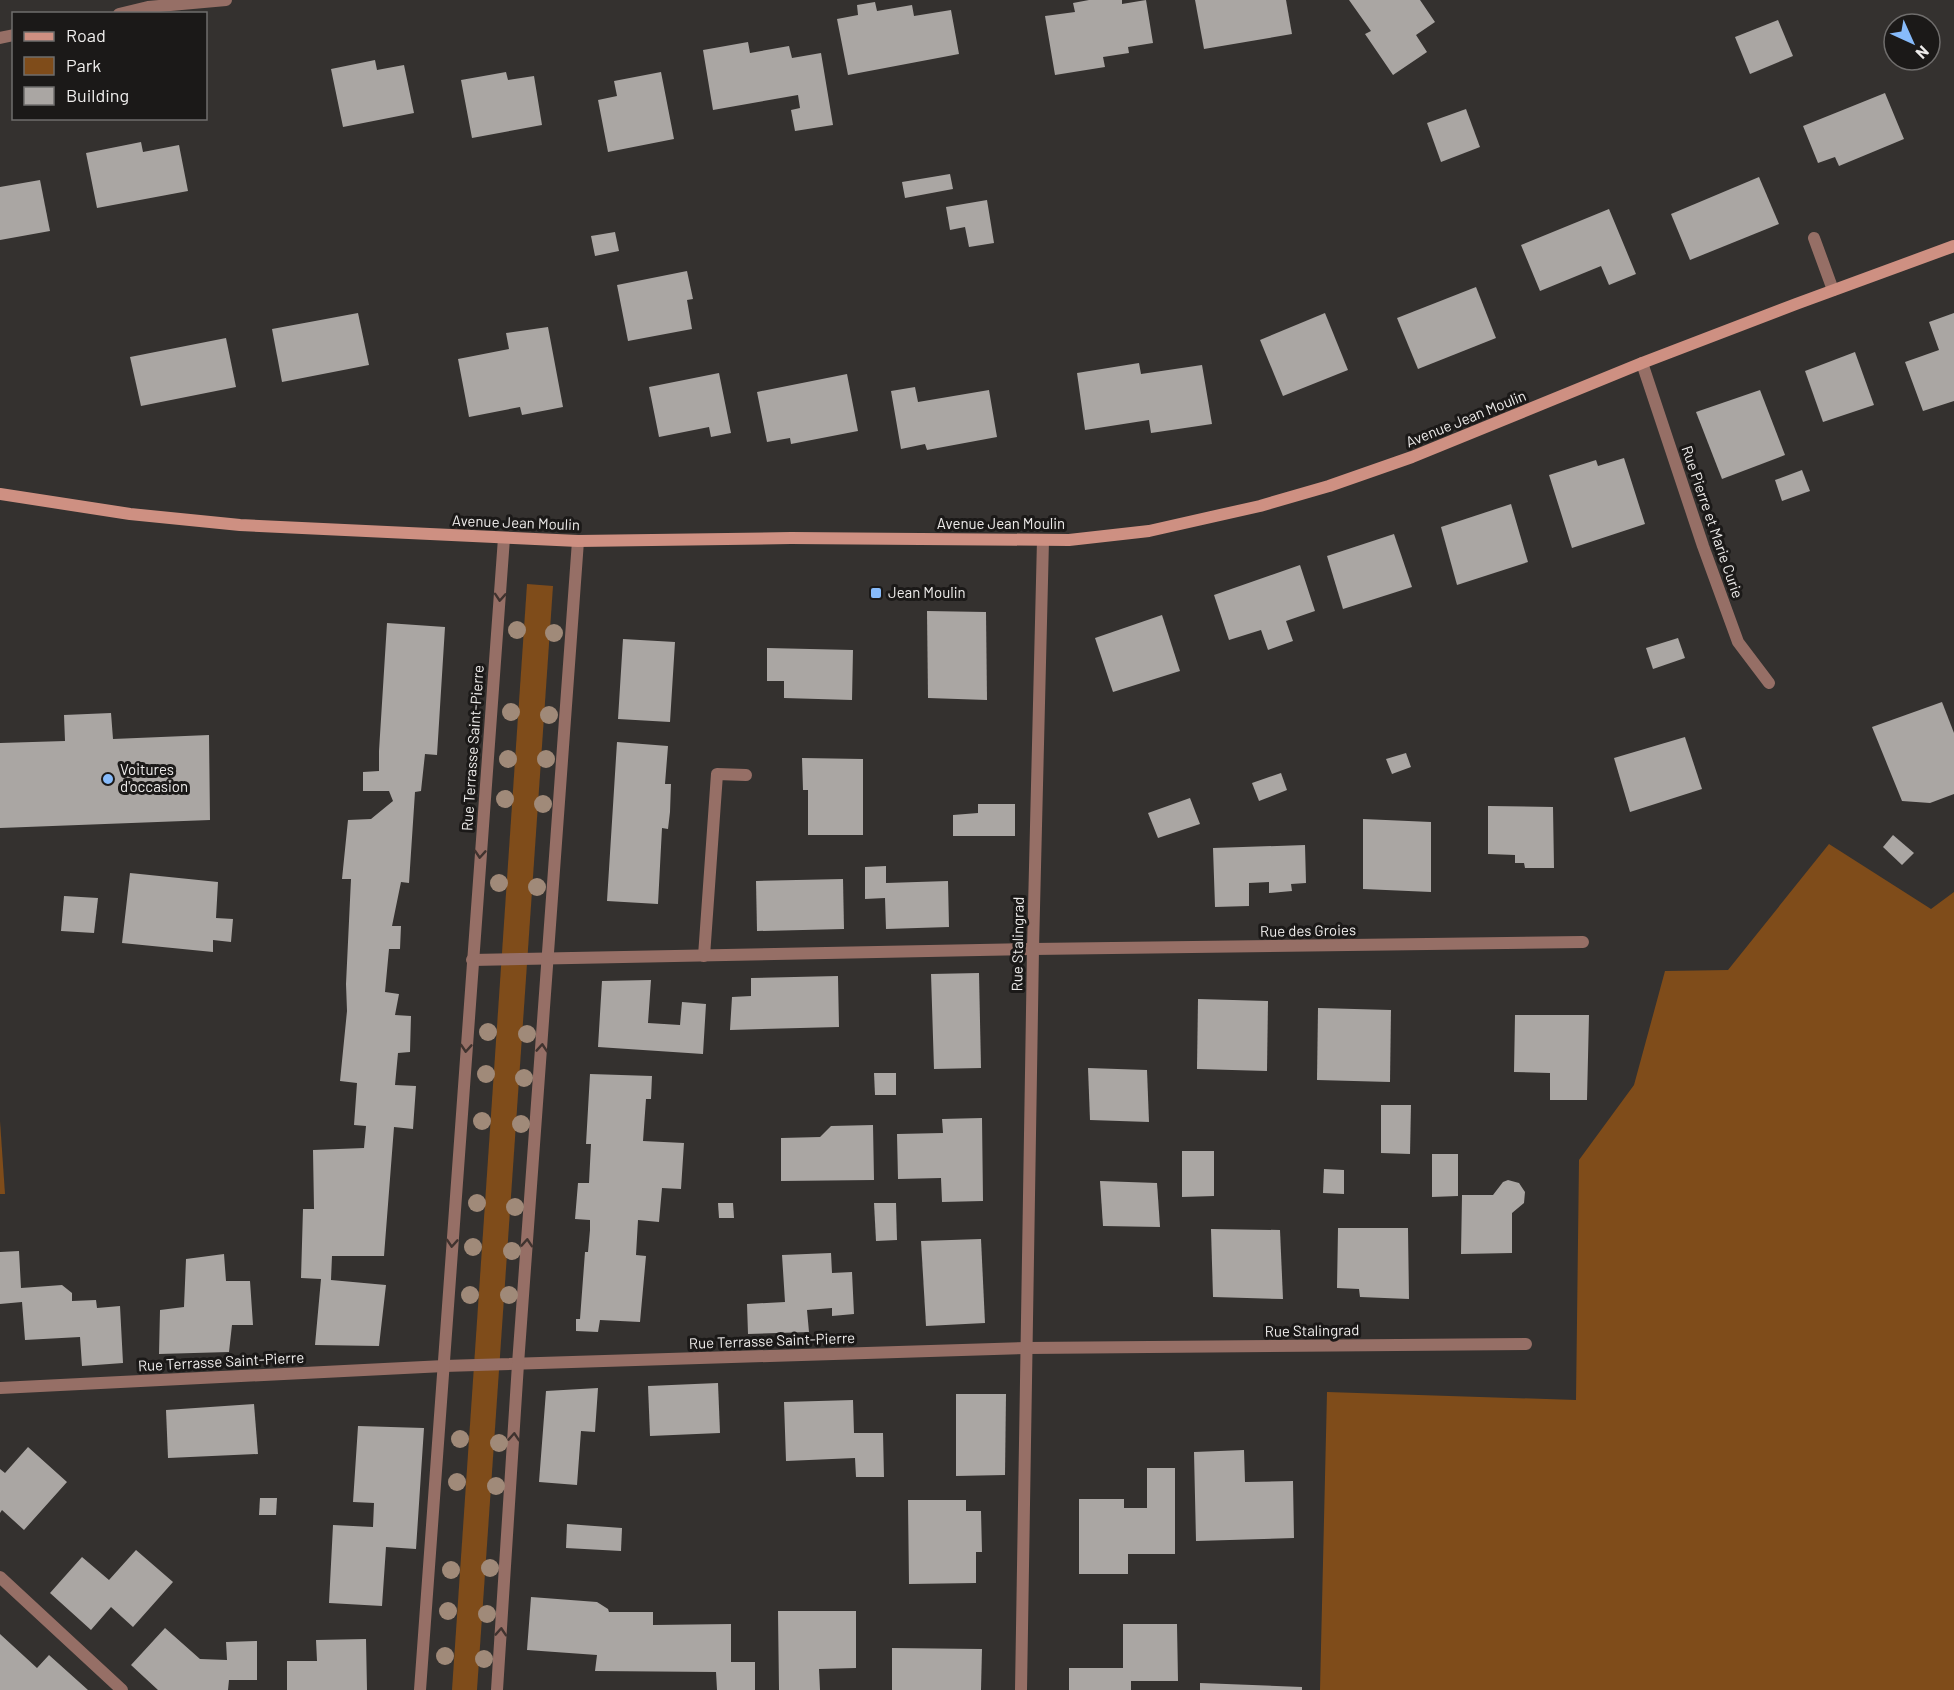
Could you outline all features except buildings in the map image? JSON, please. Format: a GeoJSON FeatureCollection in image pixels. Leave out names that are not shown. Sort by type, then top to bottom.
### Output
{"type":"FeatureCollection","features":[{"type":"Feature","properties":{"kind":"main road","name":"Avenue Jean Moulin"},"geometry":{"type":"LineString","coordinates":[[0,494],[130,514],[240,525],[578,541],[791,538],[1069,540],[1149,531],[1216,517],[1306,492],[1423,453],[1642,363],[1954,246]]}},
{"type":"Feature","properties":{"kind":"street"},"geometry":{"type":"LineString","coordinates":[[129,12],[226,0]]}},
{"type":"Feature","properties":{"kind":"street"},"geometry":{"type":"LineString","coordinates":[[1814,238],[1833,290]]}},
{"type":"Feature","properties":{"kind":"street","name":"Rue Pierre et Marie Curie"},"geometry":{"type":"LineString","coordinates":[[1642,363],[1703,546],[1738,642],[1769,683]]}},
{"type":"Feature","properties":{"kind":"street","name":"Rue Terrasse Saint-Pierre"},"geometry":{"type":"LineString","coordinates":[[420,1690],[504,538]]}},
{"type":"Feature","properties":{"kind":"street","name":"Rue Stalingrad"},"geometry":{"type":"LineString","coordinates":[[1021,1690],[1033,950],[1043,540]]}},
{"type":"Feature","properties":{"kind":"street"},"geometry":{"type":"LineString","coordinates":[[497,1690],[518,1364],[578,541]]}},
{"type":"Feature","properties":{"kind":"street"},"geometry":{"type":"LineString","coordinates":[[704,956],[717,774],[746,775]]}},
{"type":"Feature","properties":{"kind":"street","name":"Rue des Groies"},"geometry":{"type":"LineString","coordinates":[[1033,950],[1583,942]]}},
{"type":"Feature","properties":{"kind":"street"},"geometry":{"type":"LineString","coordinates":[[472,960],[1033,950]]}},
{"type":"Feature","properties":{"kind":"street","name":"Rue Stalingrad"},"geometry":{"type":"LineString","coordinates":[[1027,1348],[1526,1344]]}},
{"type":"Feature","properties":{"kind":"street","name":"Rue Terrasse Saint-Pierre"},"geometry":{"type":"LineString","coordinates":[[0,1388],[444,1366],[1027,1348]]}},
{"type":"Feature","properties":{"kind":"street"},"geometry":{"type":"LineString","coordinates":[[0,1577],[122,1690]]}},
{"type":"Feature","properties":{"kind":"green space"},"geometry":{"type":"Polygon","coordinates":[[[527,584],[553,586],[477,1690],[452,1690],[527,584]]]}},
{"type":"Feature","properties":{"kind":"green space"},"geometry":{"type":"Polygon","coordinates":[[[1829,844],[1931,909],[1954,892],[1954,1690],[1320,1690],[1327,1392],[1576,1400],[1579,1160],[1634,1085],[1665,971],[1728,970],[1829,844]]]}},
{"type":"Feature","properties":{"kind":"green space"},"geometry":{"type":"Polygon","coordinates":[[[0,1121],[5,1194],[0,1194],[0,1121]]]}},
{"type":"Feature","properties":{"kind":"place","name":"Jean Moulin"},"geometry":{"type":"Point","coordinates":[876,593]}},
{"type":"Feature","properties":{"kind":"place","name":"Voitures d'occasion"},"geometry":{"type":"Point","coordinates":[108,779]}}]}
